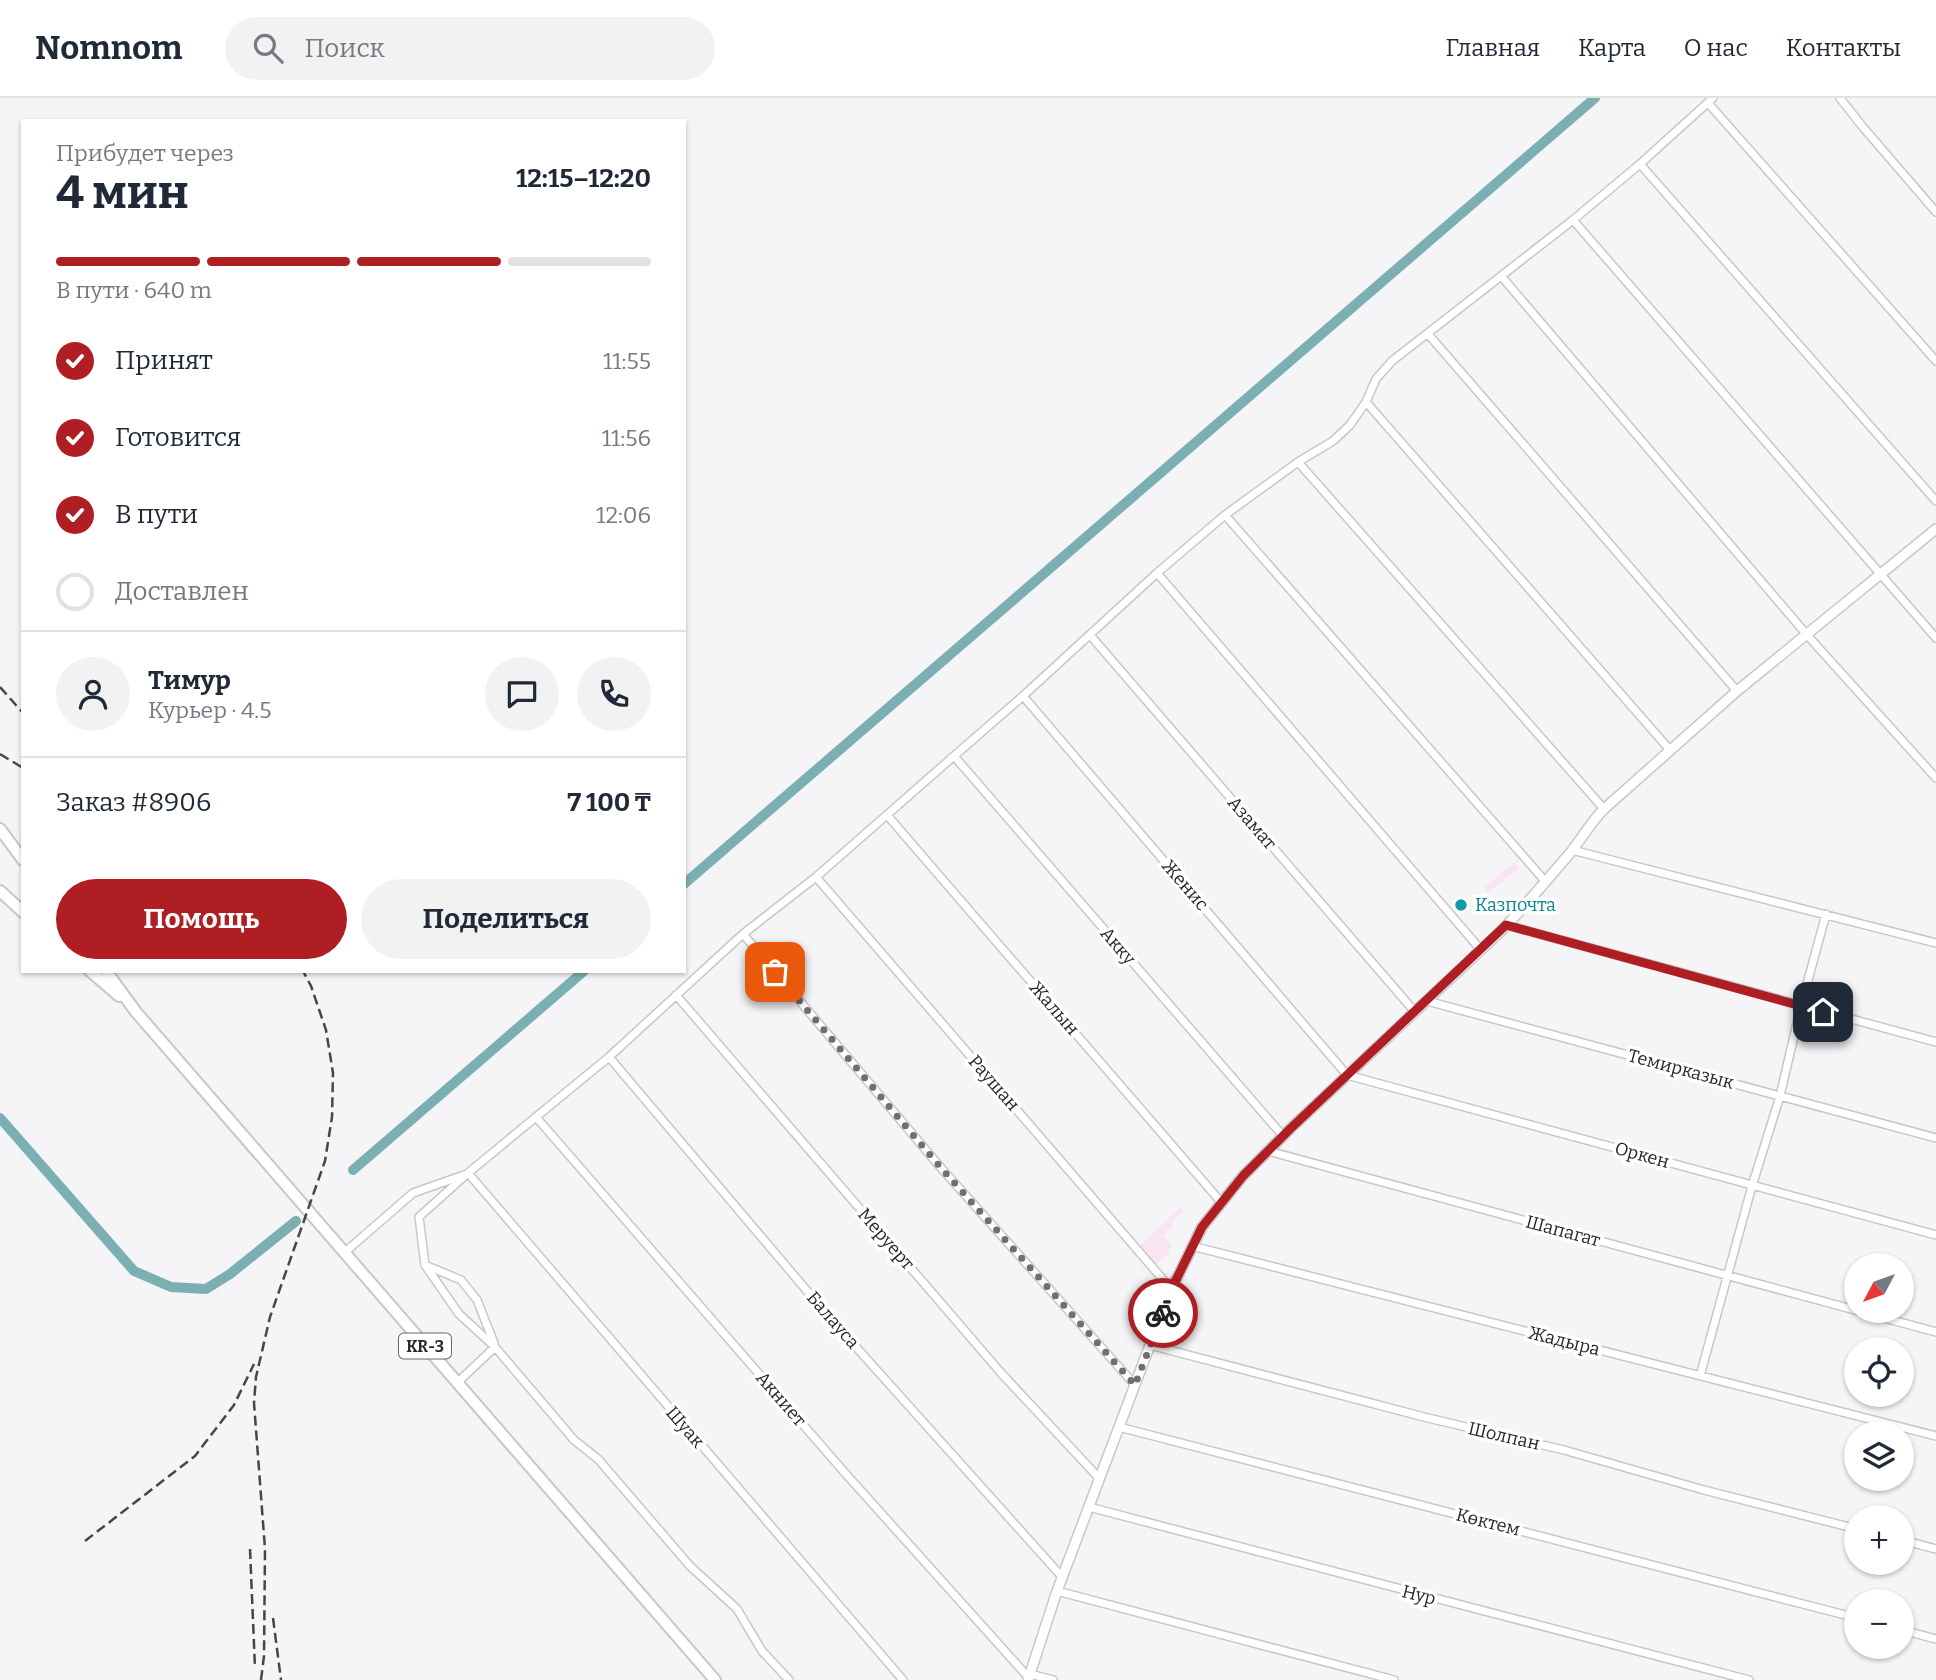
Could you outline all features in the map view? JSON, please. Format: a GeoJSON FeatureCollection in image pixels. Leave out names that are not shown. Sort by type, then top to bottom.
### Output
{"type":"FeatureCollection","features":[{"type":"Feature","properties":{"kind":"main road"},"geometry":{"type":"LineString","coordinates":[[0,829],[21,857]]}},
{"type":"Feature","properties":{"kind":"main road"},"geometry":{"type":"LineString","coordinates":[[0,891],[21,910]]}},
{"type":"Feature","properties":{"kind":"main road","name":"KR-3"},"geometry":{"type":"LineString","coordinates":[[92,973],[136,1012]]}},
{"type":"Feature","properties":{"kind":"main road","name":"KR-3"},"geometry":{"type":"LineString","coordinates":[[107,973],[136,1012],[715,1680]]}},
{"type":"Feature","properties":{"kind":"street"},"geometry":{"type":"LineString","coordinates":[[1840,98],[1936,212]]}},
{"type":"Feature","properties":{"kind":"street"},"geometry":{"type":"LineString","coordinates":[[789,1680],[762,1651],[737,1609],[690,1566],[598,1459],[574,1440],[495,1347],[459,1314],[425,1265],[419,1217],[609,1057],[743,934],[816,877],[954,757],[1225,515],[1298,462],[1333,441],[1350,425],[1366,402],[1376,379],[1392,360],[1573,220],[1711,100],[1936,361]]}},
{"type":"Feature","properties":{"kind":"street"},"geometry":{"type":"LineString","coordinates":[[1640,164],[1936,501]]}},
{"type":"Feature","properties":{"kind":"street"},"geometry":{"type":"LineString","coordinates":[[1573,220],[1936,638]]}},
{"type":"Feature","properties":{"kind":"street"},"geometry":{"type":"LineString","coordinates":[[1502,277],[1807,635],[1936,778]]}},
{"type":"Feature","properties":{"kind":"street"},"geometry":{"type":"LineString","coordinates":[[1428,334],[1737,691]]}},
{"type":"Feature","properties":{"kind":"street"},"geometry":{"type":"LineString","coordinates":[[1366,402],[1669,749]]}},
{"type":"Feature","properties":{"kind":"street"},"geometry":{"type":"LineString","coordinates":[[1298,462],[1604,809]]}},
{"type":"Feature","properties":{"kind":"street"},"geometry":{"type":"LineString","coordinates":[[1225,515],[1545,881]]}},
{"type":"Feature","properties":{"kind":"street"},"geometry":{"type":"LineString","coordinates":[[1053,1680],[1029,1677],[1057,1591],[1172,1290],[1202,1227],[1221,1202],[1283,1136],[1506,925],[1604,809],[1737,691],[1936,529]]}},
{"type":"Feature","properties":{"kind":"street"},"geometry":{"type":"LineString","coordinates":[[1157,573],[1481,950]]}},
{"type":"Feature","properties":{"kind":"street","name":"Азамат"},"geometry":{"type":"LineString","coordinates":[[1090,635],[1415,1012]]}},
{"type":"Feature","properties":{"kind":"street","name":"Женис"},"geometry":{"type":"LineString","coordinates":[[1023,696],[1348,1075]]}},
{"type":"Feature","properties":{"kind":"street","name":"Акку"},"geometry":{"type":"LineString","coordinates":[[954,757],[1283,1136]]}},
{"type":"Feature","properties":{"kind":"street","name":"Жалын"},"geometry":{"type":"LineString","coordinates":[[887,815],[1221,1202]]}},
{"type":"Feature","properties":{"kind":"street"},"geometry":{"type":"LineString","coordinates":[[1572,850],[1936,943]]}},
{"type":"Feature","properties":{"kind":"street","name":"Раушан"},"geometry":{"type":"LineString","coordinates":[[816,877],[1172,1290]]}},
{"type":"Feature","properties":{"kind":"street"},"geometry":{"type":"LineString","coordinates":[[1700,1376],[1752,1186],[1780,1096],[1826,914]]}},
{"type":"Feature","properties":{"kind":"street"},"geometry":{"type":"LineString","coordinates":[[1506,925],[1936,1042]]}},
{"type":"Feature","properties":{"kind":"street"},"geometry":{"type":"LineString","coordinates":[[743,934],[942,1169],[1135,1385]]}},
{"type":"Feature","properties":{"kind":"street","name":"Меруерт"},"geometry":{"type":"LineString","coordinates":[[676,995],[1002,1374],[1099,1478]]}},
{"type":"Feature","properties":{"kind":"street","name":"Темирказык"},"geometry":{"type":"LineString","coordinates":[[1427,1001],[1936,1138]]}},
{"type":"Feature","properties":{"kind":"street","name":"Балауса"},"geometry":{"type":"LineString","coordinates":[[609,1057],[830,1318],[1063,1578]]}},
{"type":"Feature","properties":{"kind":"street","name":"Оркен"},"geometry":{"type":"LineString","coordinates":[[1348,1075],[1936,1235]]}},
{"type":"Feature","properties":{"kind":"street","name":"Акниет"},"geometry":{"type":"LineString","coordinates":[[536,1117],[845,1473],[1029,1677]]}},
{"type":"Feature","properties":{"kind":"street","name":"Шапагат"},"geometry":{"type":"LineString","coordinates":[[1268,1151],[1936,1332]]}},
{"type":"Feature","properties":{"kind":"street"},"geometry":{"type":"LineString","coordinates":[[344,1253],[412,1193],[468,1173]]}},
{"type":"Feature","properties":{"kind":"street","name":"Шуак"},"geometry":{"type":"LineString","coordinates":[[468,1173],[903,1680]]}},
{"type":"Feature","properties":{"kind":"street","name":"Жадыра"},"geometry":{"type":"LineString","coordinates":[[1192,1246],[1936,1436]]}},
{"type":"Feature","properties":{"kind":"street"},"geometry":{"type":"LineString","coordinates":[[425,1265],[461,1280],[477,1300],[495,1347]]}},
{"type":"Feature","properties":{"kind":"street","name":"Шолпан"},"geometry":{"type":"LineString","coordinates":[[1150,1345],[1428,1418],[1564,1450],[1844,1526]]}},
{"type":"Feature","properties":{"kind":"street"},"geometry":{"type":"LineString","coordinates":[[457,1382],[495,1347]]}},
{"type":"Feature","properties":{"kind":"street","name":"Көктем"},"geometry":{"type":"LineString","coordinates":[[1119,1427],[1844,1615]]}},
{"type":"Feature","properties":{"kind":"street","name":"Нур"},"geometry":{"type":"LineString","coordinates":[[1089,1507],[1749,1680]]}},
{"type":"Feature","properties":{"kind":"street"},"geometry":{"type":"LineString","coordinates":[[1914,1543],[1936,1549]]}},
{"type":"Feature","properties":{"kind":"street"},"geometry":{"type":"LineString","coordinates":[[1057,1591],[1394,1680]]}},
{"type":"Feature","properties":{"kind":"street"},"geometry":{"type":"LineString","coordinates":[[1914,1633],[1936,1639]]}},
{"type":"Feature","properties":{"kind":"shaded area"},"geometry":{"type":"Polygon","coordinates":[[[1515,862],[1519,868],[1488,893],[1484,888],[1515,862]]]}},
{"type":"Feature","properties":{"kind":"shaded area"},"geometry":{"type":"Polygon","coordinates":[[[1180,1208],[1183,1212],[1163,1235],[1172,1245],[1168,1250],[1170,1252],[1155,1266],[1138,1247],[1180,1208]]]}},
{"type":"Feature","properties":{"kind":"waterway"},"geometry":{"type":"LineString","coordinates":[[686,882],[1595,98]]}},
{"type":"Feature","properties":{"kind":"waterway"},"geometry":{"type":"LineString","coordinates":[[353,1170],[582,973]]}},
{"type":"Feature","properties":{"kind":"waterway"},"geometry":{"type":"LineString","coordinates":[[0,1118],[134,1271],[171,1287],[206,1289],[230,1274],[296,1221]]}},
{"type":"Feature","properties":{"kind":"railway"},"geometry":{"type":"LineString","coordinates":[[0,687],[21,711]]}},
{"type":"Feature","properties":{"kind":"railway"},"geometry":{"type":"LineString","coordinates":[[0,754],[21,767]]}},
{"type":"Feature","properties":{"kind":"railway"},"geometry":{"type":"LineString","coordinates":[[261,1680],[264,1656],[265,1549],[254,1403],[256,1377],[270,1317],[325,1161],[332,1117],[333,1073],[326,1030],[304,973]]}},
{"type":"Feature","properties":{"kind":"railway"},"geometry":{"type":"LineString","coordinates":[[85,1541],[195,1456],[234,1405],[254,1364]]}},
{"type":"Feature","properties":{"kind":"railway"},"geometry":{"type":"LineString","coordinates":[[250,1549],[255,1668]]}},
{"type":"Feature","properties":{"kind":"railway"},"geometry":{"type":"LineString","coordinates":[[273,1618],[281,1680]]}},
{"type":"Feature","properties":{"kind":"way so far"},"geometry":{"type":"LineString","coordinates":[[775,972],[942,1169],[1135,1385],[1163,1313]]}},
{"type":"Feature","properties":{"kind":"place","name":"Казпочта"},"geometry":{"type":"Point","coordinates":[1461,905]}},
{"type":"Feature","properties":{"kind":"route"},"geometry":{"type":"LineString","coordinates":[[1163,1313],[1202,1227],[1243,1176],[1506,925],[1823,1012]]}}]}
